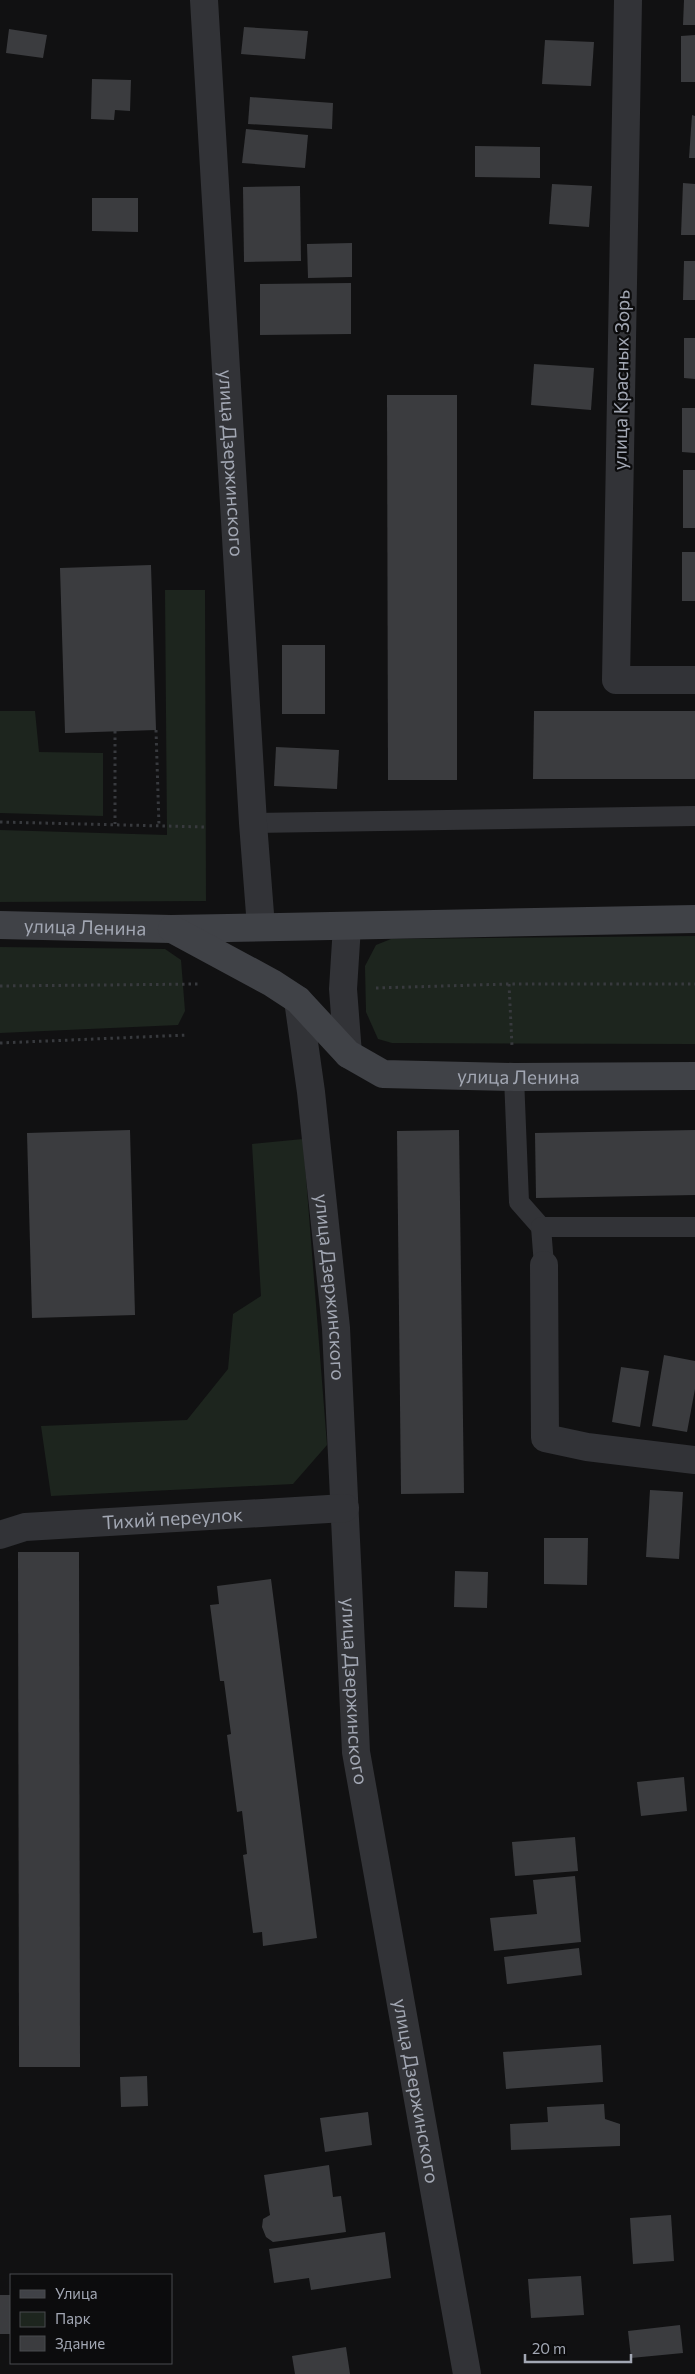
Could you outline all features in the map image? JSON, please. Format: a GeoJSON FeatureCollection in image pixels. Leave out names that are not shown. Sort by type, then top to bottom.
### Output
{"type":"FeatureCollection","features":[{"type":"Feature","properties":{"kind":"main road","name":"улица Ленина"},"geometry":{"type":"LineString","coordinates":[[0,925],[171,929],[695,919]]}},
{"type":"Feature","properties":{"kind":"main road","name":"улица Ленина"},"geometry":{"type":"LineString","coordinates":[[171,929],[272,983],[298,1000],[348,1054],[383,1074],[514,1077],[695,1076]]}},
{"type":"Feature","properties":{"kind":"street","name":"улица Дзержинского"},"geometry":{"type":"LineString","coordinates":[[204,0],[253,823],[262,927]]}},
{"type":"Feature","properties":{"kind":"street","name":"улица Красных Зорь"},"geometry":{"type":"LineString","coordinates":[[628,0],[616,680],[695,680]]}},
{"type":"Feature","properties":{"kind":"street"},"geometry":{"type":"LineString","coordinates":[[347,926],[343,989],[348,1054]]}},
{"type":"Feature","properties":{"kind":"street","name":"улица Дзержинского"},"geometry":{"type":"LineString","coordinates":[[298,1000],[311,1092],[336,1328],[356,1752],[467,2374]]}},
{"type":"Feature","properties":{"kind":"street"},"geometry":{"type":"LineString","coordinates":[[544,1265],[545,1438],[587,1447],[695,1460]]}},
{"type":"Feature","properties":{"kind":"street","name":"Тихий переулок"},"geometry":{"type":"LineString","coordinates":[[0,1535],[25,1527],[344,1508]]}},
{"type":"Feature","properties":{"kind":"lane"},"geometry":{"type":"LineString","coordinates":[[253,823],[695,816]]}},
{"type":"Feature","properties":{"kind":"lane"},"geometry":{"type":"LineString","coordinates":[[514,1077],[518,1202],[541,1226],[544,1265]]}},
{"type":"Feature","properties":{"kind":"lane"},"geometry":{"type":"LineString","coordinates":[[541,1226],[695,1227]]}},
{"type":"Feature","properties":{"kind":"path"},"geometry":{"type":"LineString","coordinates":[[156,730],[159,826]]}},
{"type":"Feature","properties":{"kind":"path"},"geometry":{"type":"LineString","coordinates":[[115,731],[115,824]]}},
{"type":"Feature","properties":{"kind":"path"},"geometry":{"type":"LineString","coordinates":[[0,822],[206,827]]}},
{"type":"Feature","properties":{"kind":"path"},"geometry":{"type":"LineString","coordinates":[[0,986],[204,984]]}},
{"type":"Feature","properties":{"kind":"path"},"geometry":{"type":"LineString","coordinates":[[509,984],[514,1077]]}},
{"type":"Feature","properties":{"kind":"path"},"geometry":{"type":"LineString","coordinates":[[343,989],[509,984],[695,984]]}},
{"type":"Feature","properties":{"kind":"path"},"geometry":{"type":"LineString","coordinates":[[0,1043],[188,1035]]}},
{"type":"Feature","properties":{"kind":"green space"},"geometry":{"type":"Polygon","coordinates":[[[165,590],[205,590],[206,901],[0,902],[0,830],[167,835],[165,590]]]}},
{"type":"Feature","properties":{"kind":"green space"},"geometry":{"type":"Polygon","coordinates":[[[0,711],[35,711],[39,752],[103,753],[103,816],[0,813],[0,711]]]}},
{"type":"Feature","properties":{"kind":"green space"},"geometry":{"type":"Polygon","coordinates":[[[695,936],[695,1044],[392,1043],[378,1039],[366,1012],[365,966],[376,945],[391,939],[695,936]]]}},
{"type":"Feature","properties":{"kind":"green space"},"geometry":{"type":"Polygon","coordinates":[[[0,947],[165,949],[181,960],[185,1011],[178,1025],[0,1033],[0,947]]]}},
{"type":"Feature","properties":{"kind":"green space"},"geometry":{"type":"Polygon","coordinates":[[[303,1139],[327,1445],[293,1484],[51,1496],[41,1426],[187,1420],[228,1369],[233,1314],[261,1296],[252,1144],[303,1139]]]}},
{"type":"Feature","properties":{"kind":"building"},"geometry":{"type":"Polygon","coordinates":[[[684,0],[695,0],[695,25],[683,25],[684,0]]]}},
{"type":"Feature","properties":{"kind":"building"},"geometry":{"type":"Polygon","coordinates":[[[244,27],[308,31],[305,59],[241,54],[244,27]]]}},
{"type":"Feature","properties":{"kind":"building"},"geometry":{"type":"Polygon","coordinates":[[[9,29],[47,35],[43,58],[6,53],[9,29]]]}},
{"type":"Feature","properties":{"kind":"building"},"geometry":{"type":"Polygon","coordinates":[[[695,35],[695,82],[681,82],[681,36],[695,35]]]}},
{"type":"Feature","properties":{"kind":"building"},"geometry":{"type":"Polygon","coordinates":[[[545,40],[594,42],[591,86],[542,84],[545,40]]]}},
{"type":"Feature","properties":{"kind":"building"},"geometry":{"type":"Polygon","coordinates":[[[92,79],[131,80],[130,111],[115,110],[114,120],[91,119],[92,79]]]}},
{"type":"Feature","properties":{"kind":"building"},"geometry":{"type":"Polygon","coordinates":[[[250,97],[333,103],[332,129],[248,124],[250,97]]]}},
{"type":"Feature","properties":{"kind":"building"},"geometry":{"type":"Polygon","coordinates":[[[692,115],[695,116],[695,158],[689,158],[692,115]]]}},
{"type":"Feature","properties":{"kind":"building"},"geometry":{"type":"Polygon","coordinates":[[[246,129],[308,135],[305,168],[242,163],[246,129]]]}},
{"type":"Feature","properties":{"kind":"building"},"geometry":{"type":"Polygon","coordinates":[[[475,146],[540,147],[540,178],[475,177],[475,146]]]}},
{"type":"Feature","properties":{"kind":"building"},"geometry":{"type":"Polygon","coordinates":[[[683,183],[695,184],[695,235],[681,235],[683,183]]]}},
{"type":"Feature","properties":{"kind":"building"},"geometry":{"type":"Polygon","coordinates":[[[552,184],[592,186],[589,227],[549,224],[552,184]]]}},
{"type":"Feature","properties":{"kind":"building"},"geometry":{"type":"Polygon","coordinates":[[[300,186],[301,261],[244,262],[243,187],[300,186]]]}},
{"type":"Feature","properties":{"kind":"building"},"geometry":{"type":"Polygon","coordinates":[[[92,198],[138,198],[138,232],[92,231],[92,198]]]}},
{"type":"Feature","properties":{"kind":"building"},"geometry":{"type":"Polygon","coordinates":[[[352,243],[352,277],[308,278],[307,244],[352,243]]]}},
{"type":"Feature","properties":{"kind":"building"},"geometry":{"type":"Polygon","coordinates":[[[684,261],[695,261],[695,300],[683,300],[684,261]]]}},
{"type":"Feature","properties":{"kind":"building"},"geometry":{"type":"Polygon","coordinates":[[[351,283],[351,334],[260,335],[260,284],[351,283]]]}},
{"type":"Feature","properties":{"kind":"building"},"geometry":{"type":"Polygon","coordinates":[[[684,338],[695,338],[695,379],[684,378],[684,338]]]}},
{"type":"Feature","properties":{"kind":"building"},"geometry":{"type":"Polygon","coordinates":[[[534,364],[594,368],[591,410],[531,405],[534,364]]]}},
{"type":"Feature","properties":{"kind":"building"},"geometry":{"type":"Polygon","coordinates":[[[387,395],[457,395],[457,780],[388,780],[387,395]]]}},
{"type":"Feature","properties":{"kind":"building"},"geometry":{"type":"Polygon","coordinates":[[[682,408],[695,408],[695,453],[682,452],[682,408]]]}},
{"type":"Feature","properties":{"kind":"building"},"geometry":{"type":"Polygon","coordinates":[[[683,470],[695,470],[695,528],[683,528],[683,470]]]}},
{"type":"Feature","properties":{"kind":"building"},"geometry":{"type":"Polygon","coordinates":[[[682,552],[695,552],[695,601],[682,601],[682,552]]]}},
{"type":"Feature","properties":{"kind":"building"},"geometry":{"type":"Polygon","coordinates":[[[151,565],[156,730],[65,733],[60,568],[151,565]]]}},
{"type":"Feature","properties":{"kind":"building"},"geometry":{"type":"Polygon","coordinates":[[[282,645],[325,645],[325,714],[282,714],[282,645]]]}},
{"type":"Feature","properties":{"kind":"building"},"geometry":{"type":"Polygon","coordinates":[[[534,711],[695,711],[695,779],[533,779],[534,711]]]}},
{"type":"Feature","properties":{"kind":"building"},"geometry":{"type":"Polygon","coordinates":[[[276,747],[339,750],[337,789],[274,786],[276,747]]]}},
{"type":"Feature","properties":{"kind":"building"},"geometry":{"type":"Polygon","coordinates":[[[130,1130],[135,1315],[32,1318],[27,1133],[130,1130]]]}},
{"type":"Feature","properties":{"kind":"building"},"geometry":{"type":"Polygon","coordinates":[[[459,1130],[464,1493],[401,1494],[397,1131],[459,1130]]]}},
{"type":"Feature","properties":{"kind":"building"},"geometry":{"type":"Polygon","coordinates":[[[695,1130],[695,1195],[536,1198],[535,1133],[695,1130]]]}},
{"type":"Feature","properties":{"kind":"building"},"geometry":{"type":"Polygon","coordinates":[[[664,1355],[695,1361],[695,1389],[687,1432],[652,1426],[664,1355]]]}},
{"type":"Feature","properties":{"kind":"building"},"geometry":{"type":"Polygon","coordinates":[[[621,1367],[649,1371],[640,1427],[612,1422],[621,1367]]]}},
{"type":"Feature","properties":{"kind":"building"},"geometry":{"type":"Polygon","coordinates":[[[650,1490],[683,1492],[679,1559],[646,1557],[650,1490]]]}},
{"type":"Feature","properties":{"kind":"building"},"geometry":{"type":"Polygon","coordinates":[[[544,1538],[588,1538],[587,1585],[544,1584],[544,1538]]]}},
{"type":"Feature","properties":{"kind":"building"},"geometry":{"type":"Polygon","coordinates":[[[18,1552],[79,1552],[80,2067],[19,2067],[18,1552]]]}},
{"type":"Feature","properties":{"kind":"building"},"geometry":{"type":"Polygon","coordinates":[[[455,1571],[488,1572],[487,1608],[454,1607],[455,1571]]]}},
{"type":"Feature","properties":{"kind":"building"},"geometry":{"type":"Polygon","coordinates":[[[271,1579],[317,1938],[263,1946],[262,1932],[253,1933],[243,1855],[247,1854],[242,1811],[237,1812],[227,1735],[231,1734],[224,1681],[220,1681],[210,1605],[219,1604],[217,1586],[271,1579]]]}},
{"type":"Feature","properties":{"kind":"building"},"geometry":{"type":"Polygon","coordinates":[[[684,1777],[687,1811],[641,1816],[637,1782],[684,1777]]]}},
{"type":"Feature","properties":{"kind":"building"},"geometry":{"type":"Polygon","coordinates":[[[575,1837],[578,1871],[515,1876],[512,1842],[575,1837]]]}},
{"type":"Feature","properties":{"kind":"building"},"geometry":{"type":"Polygon","coordinates":[[[575,1876],[581,1942],[494,1951],[490,1918],[537,1914],[533,1880],[575,1876]]]}},
{"type":"Feature","properties":{"kind":"building"},"geometry":{"type":"Polygon","coordinates":[[[579,1948],[582,1975],[507,1984],[504,1957],[579,1948]]]}},
{"type":"Feature","properties":{"kind":"building"},"geometry":{"type":"Polygon","coordinates":[[[601,2045],[603,2082],[506,2089],[503,2052],[601,2045]]]}},
{"type":"Feature","properties":{"kind":"building"},"geometry":{"type":"Polygon","coordinates":[[[147,2076],[148,2106],[121,2107],[120,2077],[147,2076]]]}},
{"type":"Feature","properties":{"kind":"building"},"geometry":{"type":"Polygon","coordinates":[[[604,2104],[605,2119],[620,2124],[620,2146],[511,2150],[510,2124],[548,2122],[547,2107],[604,2104]]]}},
{"type":"Feature","properties":{"kind":"building"},"geometry":{"type":"Polygon","coordinates":[[[368,2112],[372,2145],[325,2152],[320,2118],[368,2112]]]}},
{"type":"Feature","properties":{"kind":"building"},"geometry":{"type":"Polygon","coordinates":[[[329,2165],[333,2197],[341,2196],[346,2232],[273,2242],[266,2237],[262,2227],[263,2219],[270,2215],[264,2175],[329,2165]]]}},
{"type":"Feature","properties":{"kind":"building"},"geometry":{"type":"Polygon","coordinates":[[[671,2215],[674,2261],[633,2264],[630,2218],[671,2215]]]}},
{"type":"Feature","properties":{"kind":"building"},"geometry":{"type":"Polygon","coordinates":[[[385,2232],[391,2278],[311,2290],[309,2278],[274,2283],[269,2249],[385,2232]]]}},
{"type":"Feature","properties":{"kind":"building"},"geometry":{"type":"Polygon","coordinates":[[[581,2276],[584,2315],[531,2318],[528,2279],[581,2276]]]}},
{"type":"Feature","properties":{"kind":"building"},"geometry":{"type":"Polygon","coordinates":[[[0,2295],[10,2295],[10,2334],[0,2334],[0,2295]]]}},
{"type":"Feature","properties":{"kind":"building"},"geometry":{"type":"Polygon","coordinates":[[[680,2325],[683,2353],[631,2358],[628,2331],[680,2325]]]}},
{"type":"Feature","properties":{"kind":"building"},"geometry":{"type":"Polygon","coordinates":[[[346,2347],[350,2374],[295,2374],[292,2356],[346,2347]]]}}]}
